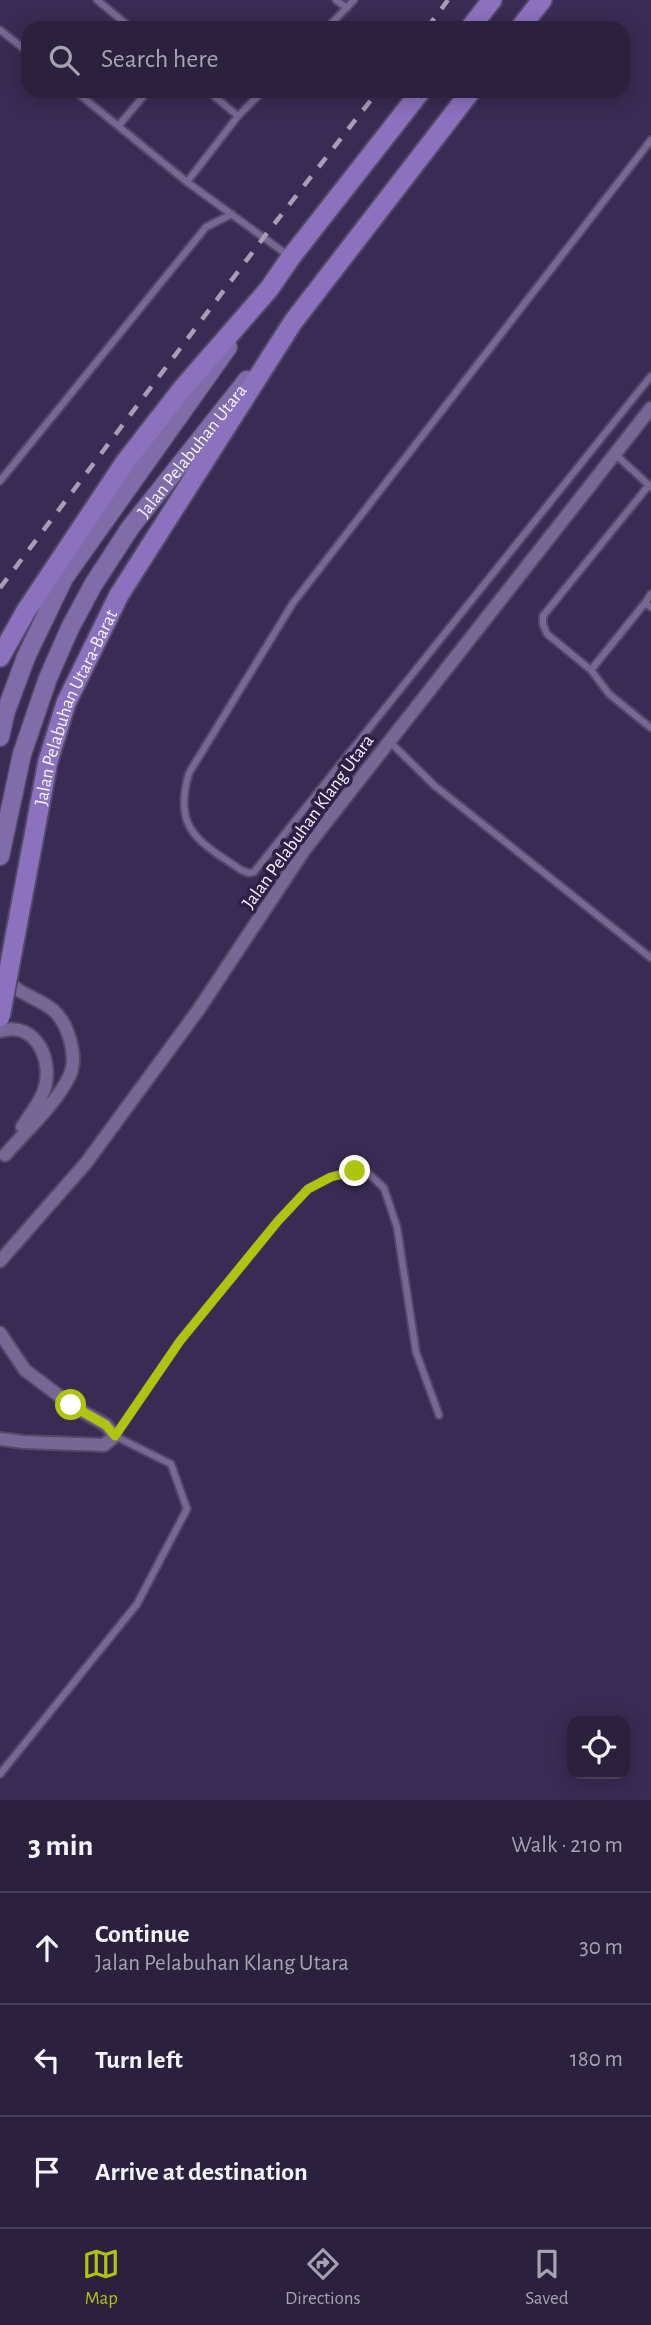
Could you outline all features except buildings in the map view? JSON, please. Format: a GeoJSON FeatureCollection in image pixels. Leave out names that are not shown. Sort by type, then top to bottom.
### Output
{"type":"FeatureCollection","features":[{"type":"Feature","properties":{"kind":"main road"},"geometry":{"type":"LineString","coordinates":[[476,21],[492,0]]}},
{"type":"Feature","properties":{"kind":"main road"},"geometry":{"type":"LineString","coordinates":[[526,21],[542,0]]}},
{"type":"Feature","properties":{"kind":"main road","name":"Jalan Pelabuhan Utara"},"geometry":{"type":"LineString","coordinates":[[0,737],[6,711],[26,657],[64,579],[291,257],[416,98]]}},
{"type":"Feature","properties":{"kind":"main road","name":"Jalan Pelabuhan Utara"},"geometry":{"type":"LineString","coordinates":[[0,856],[22,754],[48,678],[93,585],[130,528],[466,98]]}},
{"type":"Feature","properties":{"kind":"main road"},"geometry":{"type":"LineString","coordinates":[[0,657],[26,611],[126,461],[182,389],[269,289]]}},
{"type":"Feature","properties":{"kind":"main road","name":"Jalan Pelabuhan Utara-Barat"},"geometry":{"type":"LineString","coordinates":[[0,1017],[48,761],[66,703],[119,595],[293,322]]}},
{"type":"Feature","properties":{"kind":"street","name":"Jalan Pelabuhan Klang Utara"},"geometry":{"type":"LineString","coordinates":[[0,1261],[86,1163],[199,1009],[305,849],[651,408]]}},
{"type":"Feature","properties":{"kind":"street"},"geometry":{"type":"LineString","coordinates":[[0,966],[10,984],[29,998],[51,1008],[64,1022],[72,1045],[71,1073],[56,1097],[3,1159]]}},
{"type":"Feature","properties":{"kind":"street"},"geometry":{"type":"LineString","coordinates":[[0,1031],[18,1029],[28,1033],[40,1045],[47,1063],[44,1092],[3,1159]]}},
{"type":"Feature","properties":{"kind":"street"},"geometry":{"type":"LineString","coordinates":[[0,1334],[24,1370],[71,1405],[106,1425],[115,1436],[104,1445],[24,1443],[0,1439]]}},
{"type":"Feature","properties":{"kind":"lane"},"geometry":{"type":"LineString","coordinates":[[97,0],[122,21]]}},
{"type":"Feature","properties":{"kind":"lane"},"geometry":{"type":"LineString","coordinates":[[337,0],[347,8]]}},
{"type":"Feature","properties":{"kind":"lane"},"geometry":{"type":"LineString","coordinates":[[334,21],[354,0]]}},
{"type":"Feature","properties":{"kind":"lane"},"geometry":{"type":"LineString","coordinates":[[0,30],[21,46]]}},
{"type":"Feature","properties":{"kind":"lane"},"geometry":{"type":"LineString","coordinates":[[84,98],[187,182],[291,257]]}},
{"type":"Feature","properties":{"kind":"lane"},"geometry":{"type":"LineString","coordinates":[[118,126],[142,98]]}},
{"type":"Feature","properties":{"kind":"lane"},"geometry":{"type":"LineString","coordinates":[[216,98],[238,116]]}},
{"type":"Feature","properties":{"kind":"lane"},"geometry":{"type":"LineString","coordinates":[[187,182],[238,116],[256,98]]}},
{"type":"Feature","properties":{"kind":"lane"},"geometry":{"type":"LineString","coordinates":[[651,140],[293,603],[189,773],[184,802],[190,831],[198,841],[241,870],[254,872],[651,376]]}},
{"type":"Feature","properties":{"kind":"lane"},"geometry":{"type":"LineString","coordinates":[[0,481],[206,227],[232,214]]}},
{"type":"Feature","properties":{"kind":"lane"},"geometry":{"type":"LineString","coordinates":[[615,454],[650,486],[544,616],[543,624],[547,634],[590,670],[609,694],[651,728]]}},
{"type":"Feature","properties":{"kind":"lane"},"geometry":{"type":"LineString","coordinates":[[590,670],[648,605],[651,594]]}},
{"type":"Feature","properties":{"kind":"lane"},"geometry":{"type":"LineString","coordinates":[[388,741],[435,786],[651,958]]}},
{"type":"Feature","properties":{"kind":"lane"},"geometry":{"type":"LineString","coordinates":[[0,1774],[137,1604],[187,1509],[171,1464],[115,1436],[180,1341],[278,1221],[308,1189],[331,1177],[355,1171],[368,1173],[384,1188],[397,1227],[416,1352],[439,1415]]}},
{"type":"Feature","properties":{"kind":"railway"},"geometry":{"type":"LineString","coordinates":[[432,21],[448,0]]}},
{"type":"Feature","properties":{"kind":"railway"},"geometry":{"type":"LineString","coordinates":[[0,588],[264,237],[373,98]]}},
{"type":"Feature","properties":{"kind":"route"},"geometry":{"type":"LineString","coordinates":[[71,1405],[106,1425],[115,1436],[180,1341],[278,1221],[308,1189],[331,1177],[355,1171]]}}]}
